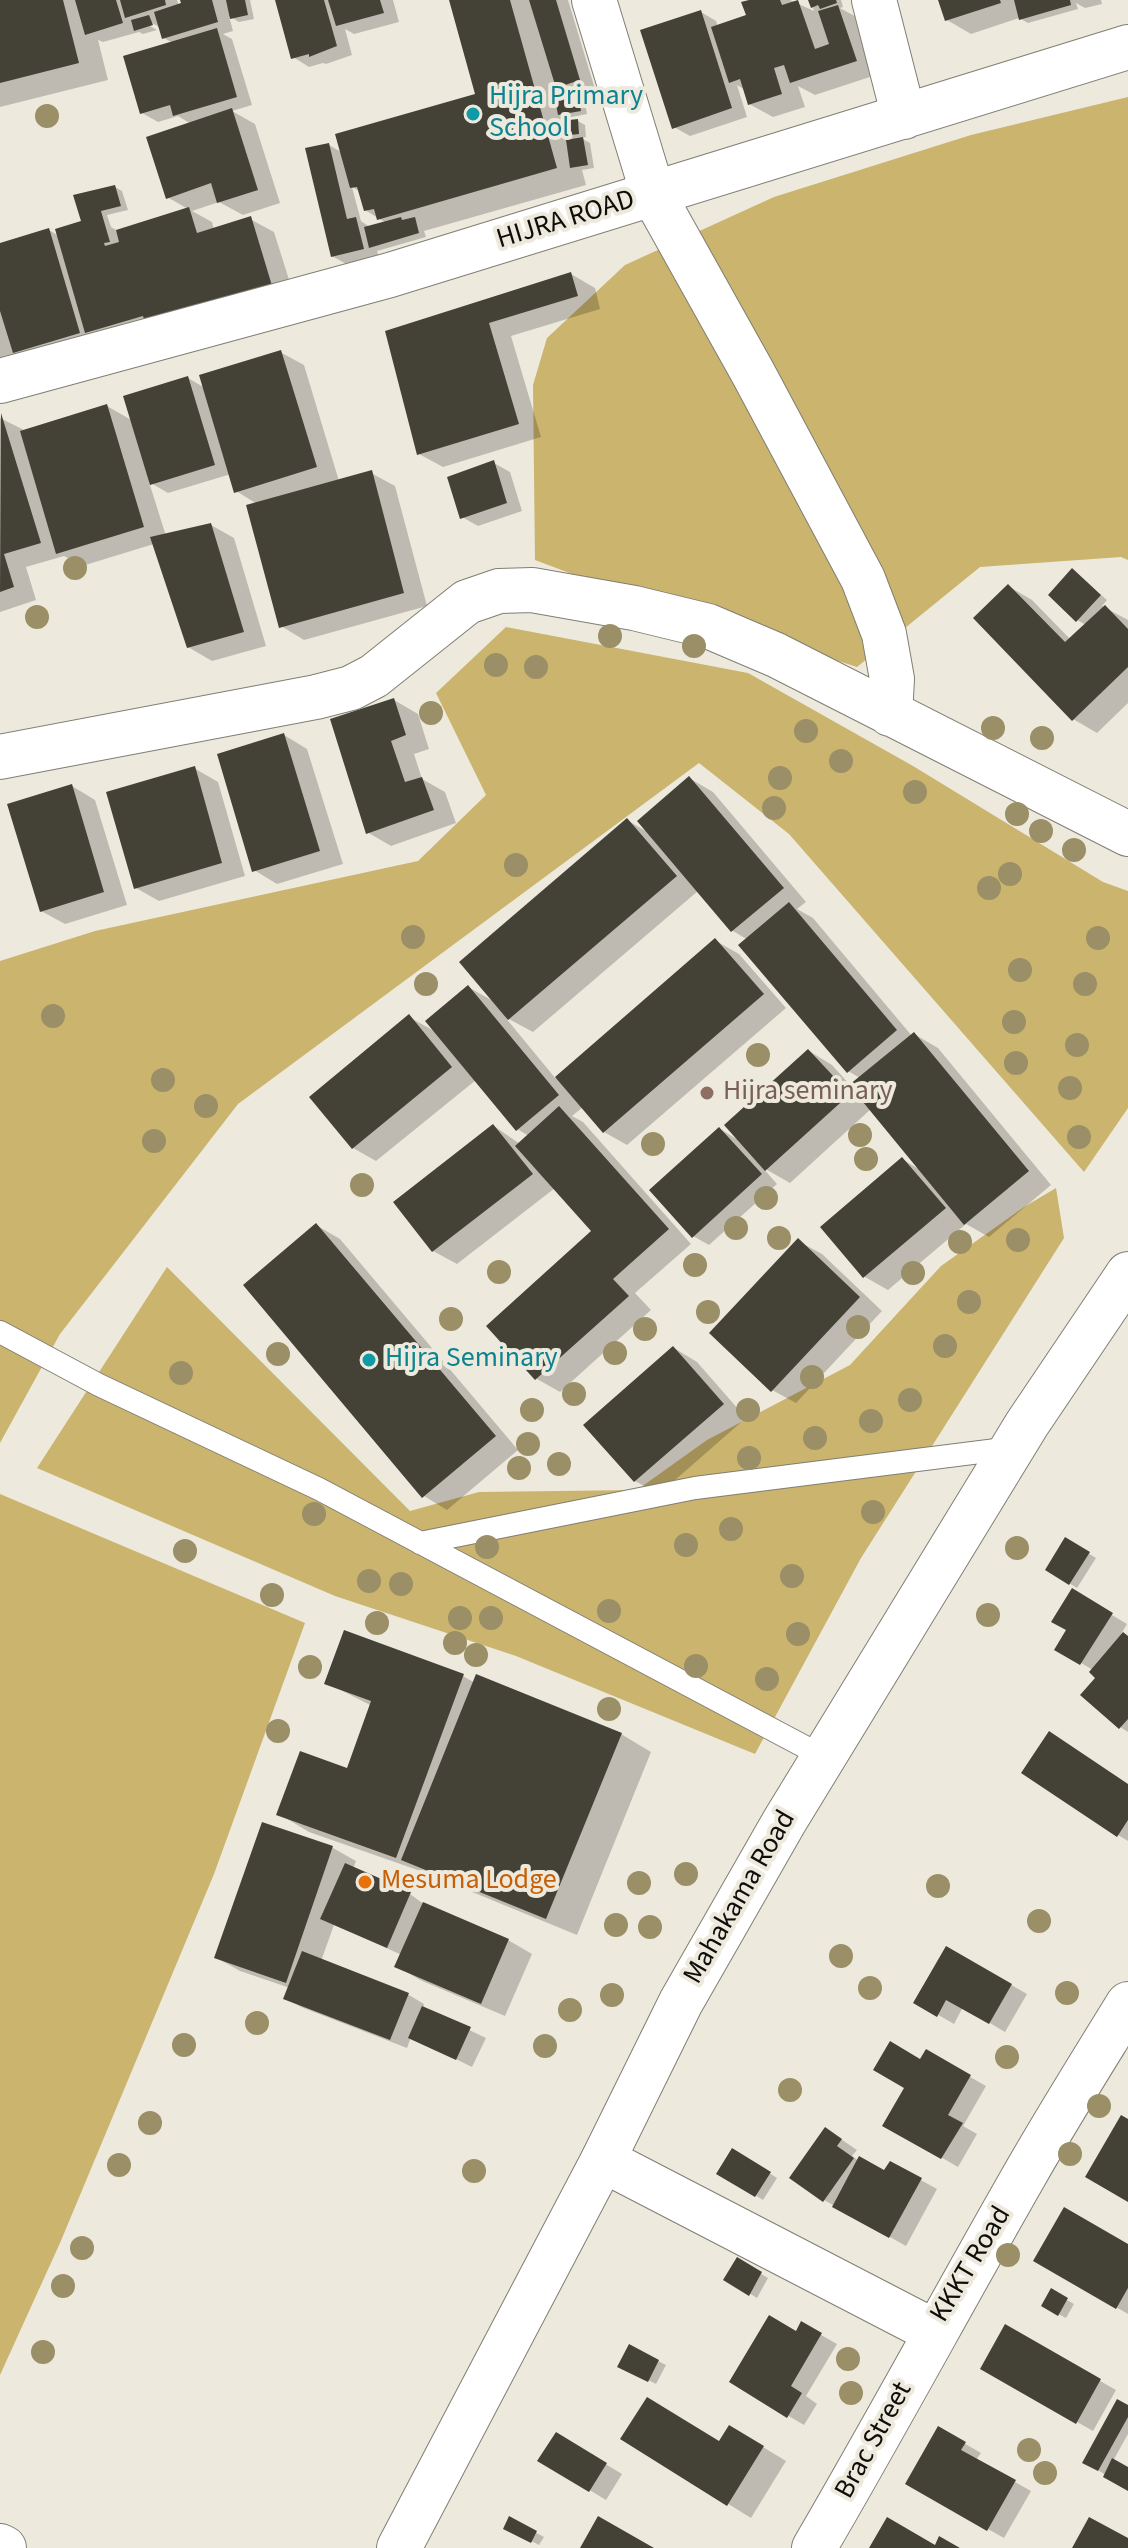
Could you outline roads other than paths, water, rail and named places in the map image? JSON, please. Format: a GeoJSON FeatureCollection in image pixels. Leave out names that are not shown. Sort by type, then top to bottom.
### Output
{"type":"FeatureCollection","features":[{"type":"Feature","properties":{"kind":"street"},"geometry":{"type":"LineString","coordinates":[[594,0],[653,194],[863,579],[884,634],[892,679],[890,714]]}},
{"type":"Feature","properties":{"kind":"street"},"geometry":{"type":"LineString","coordinates":[[874,0],[904,117]]}},
{"type":"Feature","properties":{"kind":"street","name":"HIJRA ROAD"},"geometry":{"type":"LineString","coordinates":[[0,381],[390,275],[1128,47]]}},
{"type":"Feature","properties":{"kind":"street"},"geometry":{"type":"LineString","coordinates":[[0,757],[351,688],[374,676],[467,602],[499,591],[547,593],[634,608],[708,626],[776,655],[1128,834]]}},
{"type":"Feature","properties":{"kind":"street","name":"Mahakama Road"},"geometry":{"type":"LineString","coordinates":[[399,2548],[603,2160],[681,2002],[784,1822],[1012,1448],[1127,1277]]}},
{"type":"Feature","properties":{"kind":"street","name":"KKKT Road"},"geometry":{"type":"LineString","coordinates":[[603,2160],[935,2332],[1026,2172],[1128,2004]]}},
{"type":"Feature","properties":{"kind":"street","name":"Brac Street"},"geometry":{"type":"LineString","coordinates":[[814,2548],[884,2429],[935,2332]]}},
{"type":"Feature","properties":{"kind":"lane"},"geometry":{"type":"LineString","coordinates":[[0,1332],[99,1385],[319,1489],[824,1757]]}},
{"type":"Feature","properties":{"kind":"lane"},"geometry":{"type":"LineString","coordinates":[[420,1543],[695,1488],[1012,1448]]}},
{"type":"Feature","properties":{"kind":"place","name":"Hijra Primary School"},"geometry":{"type":"Point","coordinates":[473,114]}},
{"type":"Feature","properties":{"kind":"place","name":"Hijra seminary"},"geometry":{"type":"Point","coordinates":[707,1093]}},
{"type":"Feature","properties":{"kind":"place","name":"Hijra Seminary"},"geometry":{"type":"Point","coordinates":[369,1360]}},
{"type":"Feature","properties":{"kind":"place","name":"Mesuma Lodge"},"geometry":{"type":"Point","coordinates":[365,1882]}}]}
